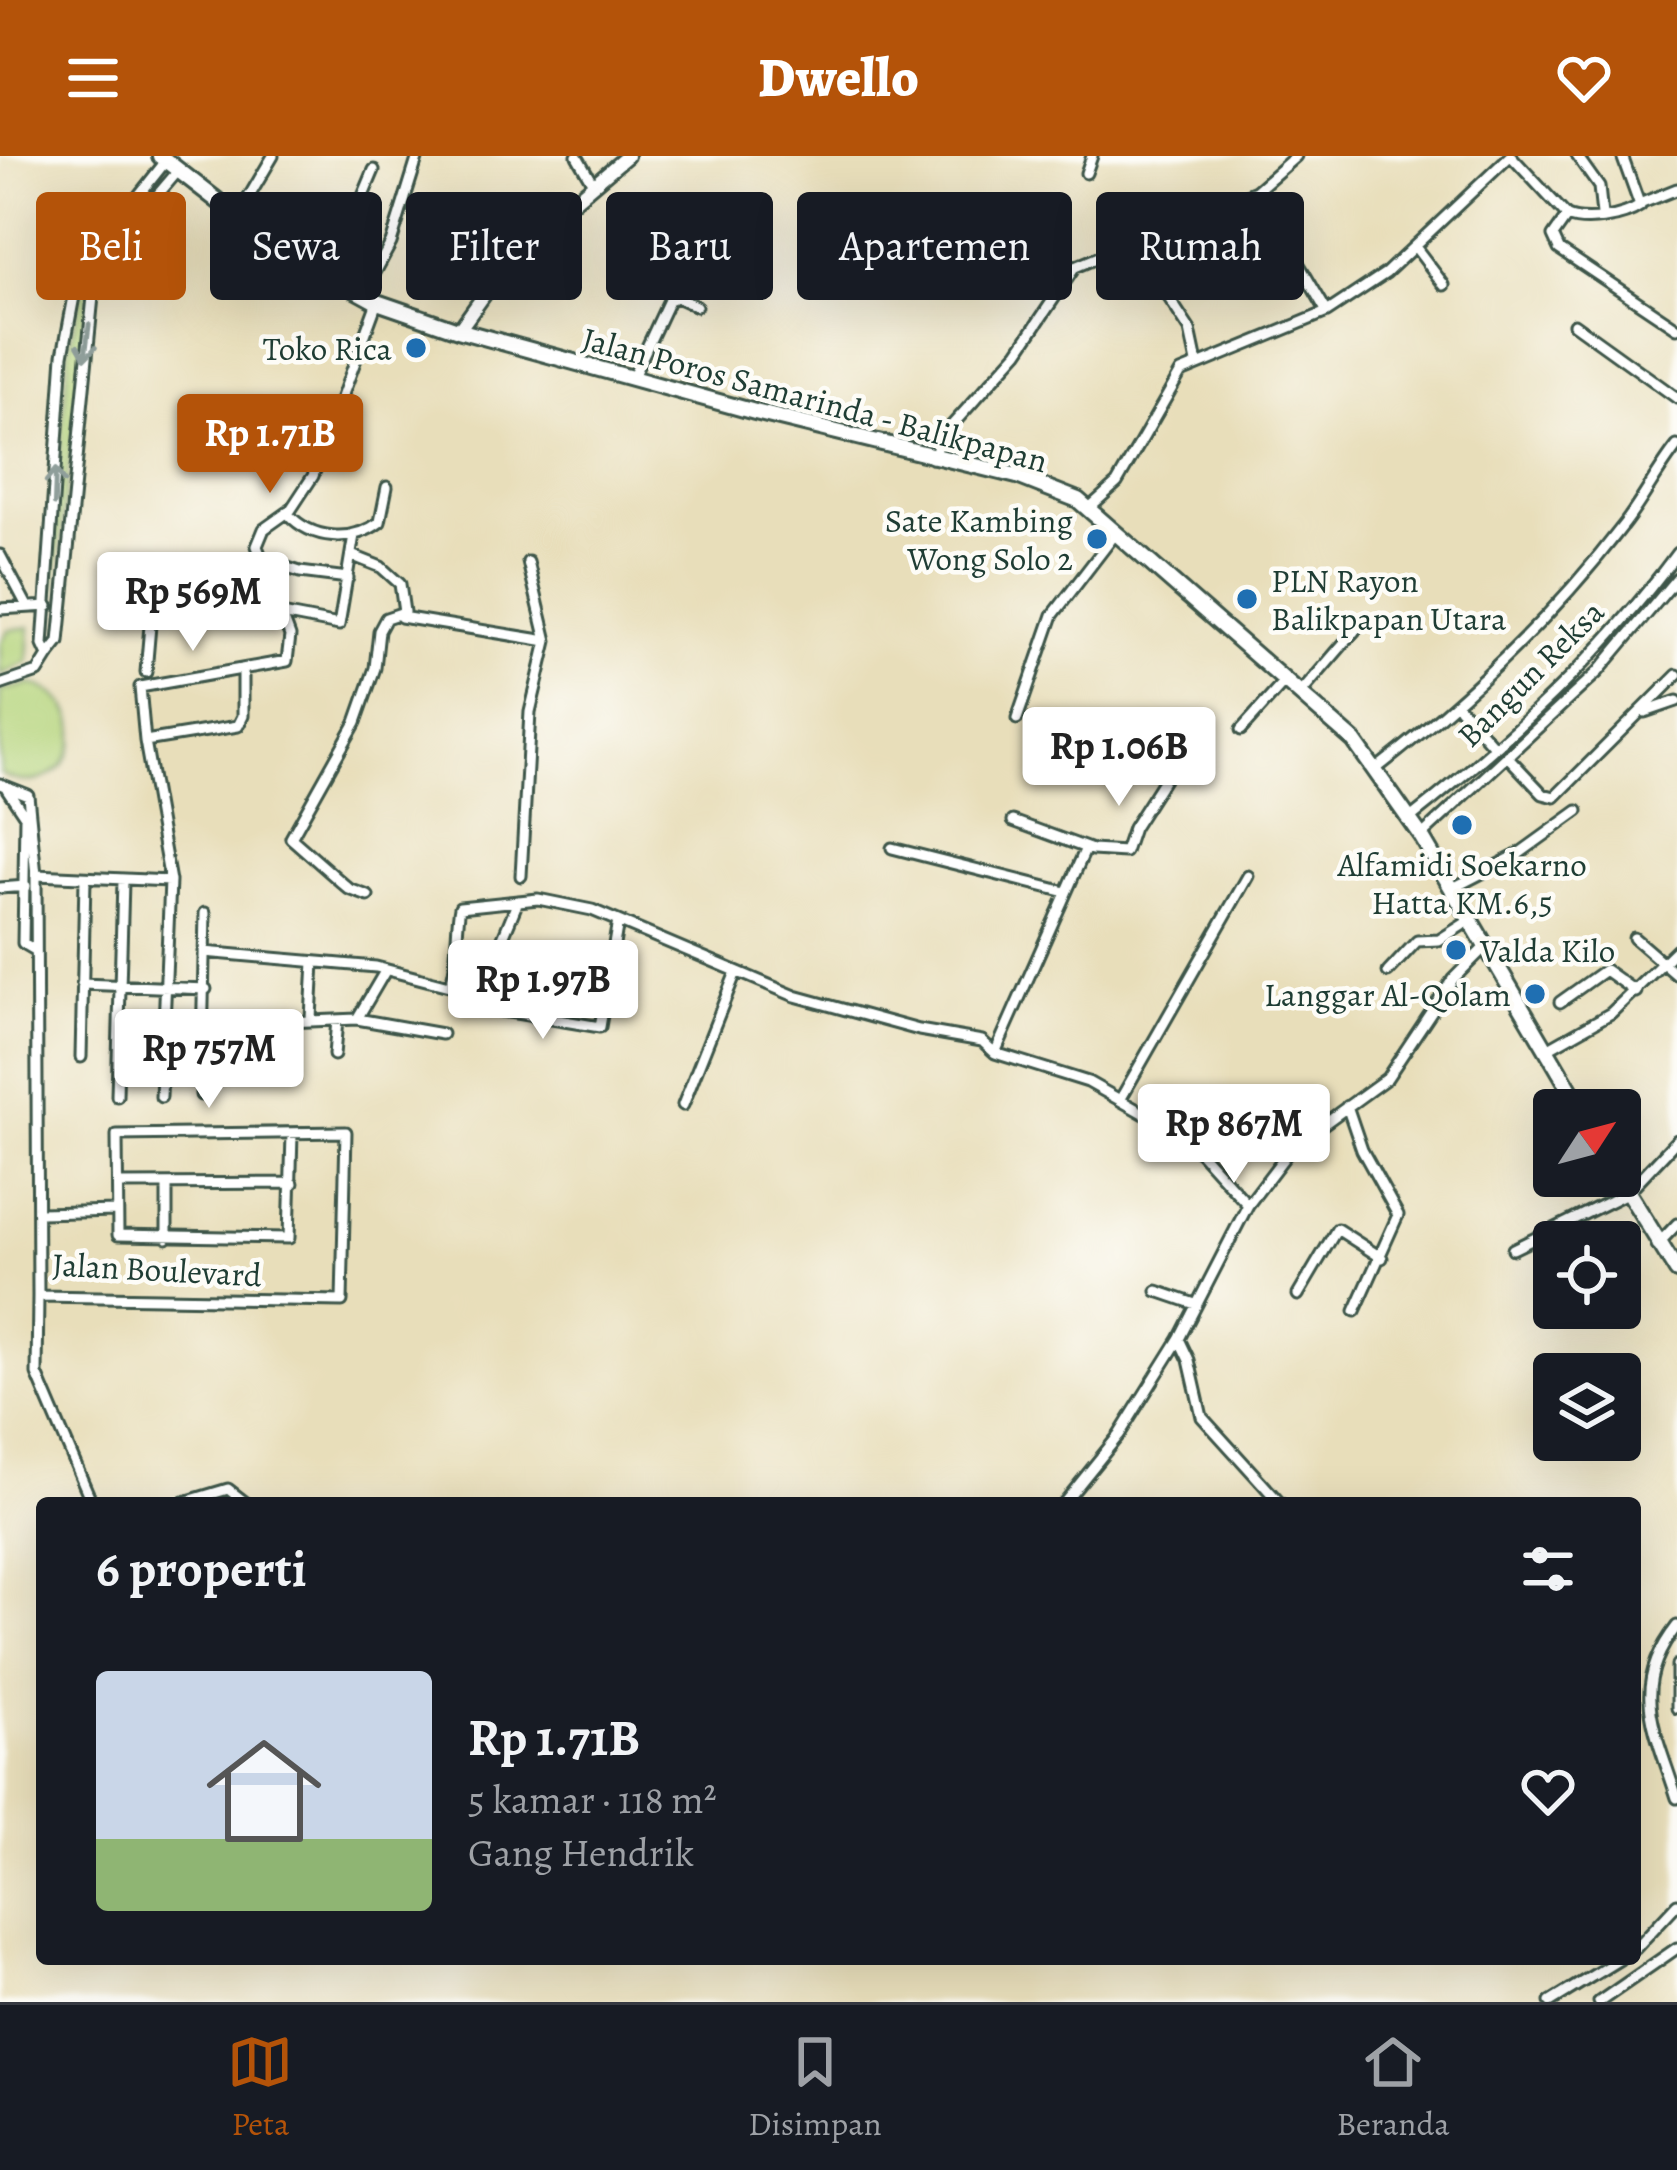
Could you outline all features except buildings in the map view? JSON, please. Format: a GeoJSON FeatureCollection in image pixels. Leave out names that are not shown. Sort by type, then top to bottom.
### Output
{"type":"FeatureCollection","features":[{"type":"Feature","properties":{"kind":"highway","name":"Jalan Poros Samarinda - Balikpapan"},"geometry":{"type":"LineString","coordinates":[[168,163],[210,196]]}},
{"type":"Feature","properties":{"kind":"highway","name":"Jalan Poros Samarinda - Balikpapan"},"geometry":{"type":"LineString","coordinates":[[376,300],[460,330],[632,379],[1017,476],[1089,508],[1300,694],[1376,769],[1472,919],[1571,1089]]}},
{"type":"Feature","properties":{"kind":"highway"},"geometry":{"type":"LineString","coordinates":[[1630,1197],[1677,1271]]}},
{"type":"Feature","properties":{"kind":"main road"},"geometry":{"type":"LineString","coordinates":[[460,330],[518,249],[627,156]]}},
{"type":"Feature","properties":{"kind":"street"},"geometry":{"type":"LineString","coordinates":[[252,192],[273,156]]}},
{"type":"Feature","properties":{"kind":"street"},"geometry":{"type":"LineString","coordinates":[[577,156],[592,182]]}},
{"type":"Feature","properties":{"kind":"street"},"geometry":{"type":"LineString","coordinates":[[1086,173],[1092,156]]}},
{"type":"Feature","properties":{"kind":"street"},"geometry":{"type":"LineString","coordinates":[[1296,156],[1256,191],[1327,312]]}},
{"type":"Feature","properties":{"kind":"street"},"geometry":{"type":"LineString","coordinates":[[1577,156],[1598,187],[1602,215]]}},
{"type":"Feature","properties":{"kind":"street"},"geometry":{"type":"LineString","coordinates":[[1622,156],[1642,203]]}},
{"type":"Feature","properties":{"kind":"street"},"geometry":{"type":"LineString","coordinates":[[1089,508],[1117,482],[1176,377],[1197,363],[1327,312],[1415,248],[1506,157],[1567,216],[1577,220],[1629,214],[1642,203],[1677,189]]}},
{"type":"Feature","properties":{"kind":"street"},"geometry":{"type":"LineString","coordinates":[[382,266],[417,158]]}},
{"type":"Feature","properties":{"kind":"street"},"geometry":{"type":"LineString","coordinates":[[0,685],[38,672],[45,650],[63,356],[74,291],[89,258],[168,163]]}},
{"type":"Feature","properties":{"kind":"street"},"geometry":{"type":"LineString","coordinates":[[45,650],[59,642],[95,276],[168,163]]}},
{"type":"Feature","properties":{"kind":"street"},"geometry":{"type":"LineString","coordinates":[[365,192],[374,170]]}},
{"type":"Feature","properties":{"kind":"street"},"geometry":{"type":"LineString","coordinates":[[1567,216],[1553,243],[1677,328]]}},
{"type":"Feature","properties":{"kind":"street"},"geometry":{"type":"LineString","coordinates":[[1415,248],[1444,285]]}},
{"type":"Feature","properties":{"kind":"street"},"geometry":{"type":"LineString","coordinates":[[932,458],[945,433],[1018,352],[1075,267],[1096,257]]}},
{"type":"Feature","properties":{"kind":"street"},"geometry":{"type":"LineString","coordinates":[[632,379],[669,300],[676,297],[696,306]]}},
{"type":"Feature","properties":{"kind":"street"},"geometry":{"type":"LineString","coordinates":[[161,1097],[170,881],[140,687],[287,661],[290,636],[265,569],[259,537],[288,512],[313,476],[369,300]]}},
{"type":"Feature","properties":{"kind":"street"},"geometry":{"type":"LineString","coordinates":[[1170,300],[1190,330],[1197,363]]}},
{"type":"Feature","properties":{"kind":"street"},"geometry":{"type":"LineString","coordinates":[[1574,324],[1677,398]]}},
{"type":"Feature","properties":{"kind":"street"},"geometry":{"type":"LineString","coordinates":[[1376,769],[1456,703],[1549,614],[1622,527],[1677,446]]}},
{"type":"Feature","properties":{"kind":"street"},"geometry":{"type":"LineString","coordinates":[[288,512],[293,520],[324,535],[354,535],[380,522],[387,487]]}},
{"type":"Feature","properties":{"kind":"street"},"geometry":{"type":"LineString","coordinates":[[1017,719],[1052,615],[1116,533]]}},
{"type":"Feature","properties":{"kind":"street"},"geometry":{"type":"LineString","coordinates":[[282,614],[339,625],[354,535]]}},
{"type":"Feature","properties":{"kind":"street","name":"Bangun Reksa"},"geometry":{"type":"LineString","coordinates":[[1409,819],[1495,748],[1592,654],[1677,553]]}},
{"type":"Feature","properties":{"kind":"street"},"geometry":{"type":"LineString","coordinates":[[351,555],[380,567],[400,584],[400,616]]}},
{"type":"Feature","properties":{"kind":"street"},"geometry":{"type":"LineString","coordinates":[[0,557],[26,604]]}},
{"type":"Feature","properties":{"kind":"street"},"geometry":{"type":"LineString","coordinates":[[521,876],[530,712],[547,640],[528,562]]}},
{"type":"Feature","properties":{"kind":"street"},"geometry":{"type":"LineString","coordinates":[[146,672],[152,602],[189,592],[202,575],[248,582],[265,569],[348,578]]}},
{"type":"Feature","properties":{"kind":"street"},"geometry":{"type":"LineString","coordinates":[[1421,836],[1604,666],[1677,578]]}},
{"type":"Feature","properties":{"kind":"street"},"geometry":{"type":"LineString","coordinates":[[0,609],[48,606]]}},
{"type":"Feature","properties":{"kind":"street"},"geometry":{"type":"LineString","coordinates":[[368,896],[349,889],[313,861],[295,844],[291,832],[350,734],[375,668],[379,631],[386,619],[400,616],[547,640]]}},
{"type":"Feature","properties":{"kind":"street"},"geometry":{"type":"LineString","coordinates":[[1300,694],[1363,622]]}},
{"type":"Feature","properties":{"kind":"street"},"geometry":{"type":"LineString","coordinates":[[1592,654],[1604,666]]}},
{"type":"Feature","properties":{"kind":"street"},"geometry":{"type":"LineString","coordinates":[[145,741],[238,726],[243,670]]}},
{"type":"Feature","properties":{"kind":"street"},"geometry":{"type":"LineString","coordinates":[[1509,758],[1543,794],[1555,797],[1677,675]]}},
{"type":"Feature","properties":{"kind":"street"},"geometry":{"type":"LineString","coordinates":[[1240,730],[1284,682]]}},
{"type":"Feature","properties":{"kind":"street"},"geometry":{"type":"LineString","coordinates":[[1645,712],[1677,701]]}},
{"type":"Feature","properties":{"kind":"street"},"geometry":{"type":"LineString","coordinates":[[1456,703],[1495,748]]}},
{"type":"Feature","properties":{"kind":"street"},"geometry":{"type":"LineString","coordinates":[[1013,821],[1086,848],[1125,852],[1133,828],[1200,723]]}},
{"type":"Feature","properties":{"kind":"street"},"geometry":{"type":"LineString","coordinates":[[3,786],[25,816],[22,943],[35,950]]}},
{"type":"Feature","properties":{"kind":"street","name":"Jalan Boulevard"},"geometry":{"type":"LineString","coordinates":[[3,786],[22,791],[30,802],[36,875],[38,1296],[338,1303],[343,1299],[346,1132],[296,1129],[292,1134]]}},
{"type":"Feature","properties":{"kind":"street"},"geometry":{"type":"LineString","coordinates":[[1453,888],[1516,855],[1578,812]]}},
{"type":"Feature","properties":{"kind":"street"},"geometry":{"type":"LineString","coordinates":[[892,848],[1066,892]]}},
{"type":"Feature","properties":{"kind":"street"},"geometry":{"type":"LineString","coordinates":[[995,1054],[1086,848]]}},
{"type":"Feature","properties":{"kind":"street"},"geometry":{"type":"LineString","coordinates":[[36,875],[170,881]]}},
{"type":"Feature","properties":{"kind":"street"},"geometry":{"type":"LineString","coordinates":[[1120,1100],[1249,876]]}},
{"type":"Feature","properties":{"kind":"street"},"geometry":{"type":"LineString","coordinates":[[82,1057],[85,879]]}},
{"type":"Feature","properties":{"kind":"street"},"geometry":{"type":"LineString","coordinates":[[117,1096],[123,881]]}},
{"type":"Feature","properties":{"kind":"street"},"geometry":{"type":"LineString","coordinates":[[0,888],[26,886]]}},
{"type":"Feature","properties":{"kind":"street"},"geometry":{"type":"LineString","coordinates":[[618,921],[608,994],[596,1030],[464,1006],[451,986],[460,907],[538,899],[618,921],[736,972],[848,1011],[978,1040],[995,1054],[1088,1082],[1186,1139],[1248,1205]]}},
{"type":"Feature","properties":{"kind":"street"},"geometry":{"type":"LineString","coordinates":[[518,902],[491,960],[519,979],[608,994]]}},
{"type":"Feature","properties":{"kind":"street"},"geometry":{"type":"LineString","coordinates":[[201,1095],[205,913]]}},
{"type":"Feature","properties":{"kind":"street"},"geometry":{"type":"LineString","coordinates":[[1388,972],[1417,941],[1439,940],[1472,919]]}},
{"type":"Feature","properties":{"kind":"street"},"geometry":{"type":"LineString","coordinates":[[1634,938],[1677,975]]}},
{"type":"Feature","properties":{"kind":"street"},"geometry":{"type":"LineString","coordinates":[[1069,1497],[1107,1452],[1178,1339],[1248,1205],[1304,1133],[1397,1066],[1453,979],[1486,946]]}},
{"type":"Feature","properties":{"kind":"street"},"geometry":{"type":"LineString","coordinates":[[1550,1048],[1636,992],[1677,949]]}},
{"type":"Feature","properties":{"kind":"street"},"geometry":{"type":"LineString","coordinates":[[204,952],[314,962],[451,986]]}},
{"type":"Feature","properties":{"kind":"street"},"geometry":{"type":"LineString","coordinates":[[311,1018],[314,962]]}},
{"type":"Feature","properties":{"kind":"street"},"geometry":{"type":"LineString","coordinates":[[1561,1002],[1605,970],[1636,992]]}},
{"type":"Feature","properties":{"kind":"street"},"geometry":{"type":"LineString","coordinates":[[683,1105],[736,972]]}},
{"type":"Feature","properties":{"kind":"street"},"geometry":{"type":"LineString","coordinates":[[357,1019],[384,973]]}},
{"type":"Feature","properties":{"kind":"street"},"geometry":{"type":"LineString","coordinates":[[519,979],[522,1014]]}},
{"type":"Feature","properties":{"kind":"street"},"geometry":{"type":"LineString","coordinates":[[82,984],[206,989]]}},
{"type":"Feature","properties":{"kind":"street"},"geometry":{"type":"LineString","coordinates":[[334,1055],[337,1019]]}},
{"type":"Feature","properties":{"kind":"street"},"geometry":{"type":"LineString","coordinates":[[240,1024],[357,1019],[442,1034]]}},
{"type":"Feature","properties":{"kind":"street"},"geometry":{"type":"LineString","coordinates":[[1347,1106],[1362,1150],[1398,1215],[1355,1311]]}},
{"type":"Feature","properties":{"kind":"street"},"geometry":{"type":"LineString","coordinates":[[292,1134],[290,1236],[119,1238],[117,1136],[292,1134]]}},
{"type":"Feature","properties":{"kind":"street"},"geometry":{"type":"LineString","coordinates":[[1641,1177],[1677,1140]]}},
{"type":"Feature","properties":{"kind":"street"},"geometry":{"type":"LineString","coordinates":[[120,1184],[292,1183]]}},
{"type":"Feature","properties":{"kind":"street"},"geometry":{"type":"LineString","coordinates":[[167,1186],[167,1238]]}},
{"type":"Feature","properties":{"kind":"street"},"geometry":{"type":"LineString","coordinates":[[1514,1249],[1617,1197]]}},
{"type":"Feature","properties":{"kind":"street"},"geometry":{"type":"LineString","coordinates":[[40,1213],[116,1211]]}},
{"type":"Feature","properties":{"kind":"street"},"geometry":{"type":"LineString","coordinates":[[1657,1245],[1677,1225]]}},
{"type":"Feature","properties":{"kind":"street"},"geometry":{"type":"LineString","coordinates":[[1298,1295],[1337,1229],[1382,1258]]}},
{"type":"Feature","properties":{"kind":"street"},"geometry":{"type":"LineString","coordinates":[[1157,1291],[1195,1304]]}},
{"type":"Feature","properties":{"kind":"street"},"geometry":{"type":"LineString","coordinates":[[38,1296],[37,1374],[89,1497]]}},
{"type":"Feature","properties":{"kind":"street"},"geometry":{"type":"LineString","coordinates":[[1178,1339],[1190,1360],[1202,1418],[1274,1497]]}},
{"type":"Feature","properties":{"kind":"street"},"geometry":{"type":"LineString","coordinates":[[201,1497],[228,1489],[238,1497]]}},
{"type":"Feature","properties":{"kind":"street"},"geometry":{"type":"LineString","coordinates":[[1677,1626],[1655,1659],[1647,1685],[1655,1733],[1677,1798]]}},
{"type":"Feature","properties":{"kind":"street"},"geometry":{"type":"LineString","coordinates":[[1677,1665],[1677,1708]]}},
{"type":"Feature","properties":{"kind":"street"},"geometry":{"type":"LineString","coordinates":[[1641,1943],[1677,1904]]}},
{"type":"Feature","properties":{"kind":"street"},"geometry":{"type":"LineString","coordinates":[[1599,2002],[1677,1948]]}},
{"type":"Feature","properties":{"kind":"street"},"geometry":{"type":"LineString","coordinates":[[1550,2002],[1610,1965]]}},
{"type":"Feature","properties":{"kind":"green space"},"geometry":{"type":"Polygon","coordinates":[[[80,300],[88,300],[49,638],[44,643],[69,349],[80,300]]]}},
{"type":"Feature","properties":{"kind":"green space"},"geometry":{"type":"Polygon","coordinates":[[[30,627],[28,662],[0,675],[0,643],[8,630],[30,627]]]}},
{"type":"Feature","properties":{"kind":"green space"},"geometry":{"type":"Polygon","coordinates":[[[31,684],[55,696],[69,712],[74,731],[71,750],[61,767],[45,778],[24,781],[0,774],[0,691],[31,684]]]}},
{"type":"Feature","properties":{"kind":"place","name":"Toko Rica"},"geometry":{"type":"Point","coordinates":[416,348]}},
{"type":"Feature","properties":{"kind":"place","name":"Sate Kambing Wong Solo 2"},"geometry":{"type":"Point","coordinates":[1097,539]}},
{"type":"Feature","properties":{"kind":"place","name":"PLN Rayon Balikpapan Utara"},"geometry":{"type":"Point","coordinates":[1247,599]}},
{"type":"Feature","properties":{"kind":"place","name":"Alfamidi Soekarno Hatta KM.6,5"},"geometry":{"type":"Point","coordinates":[1462,825]}},
{"type":"Feature","properties":{"kind":"place","name":"Valda Kilo"},"geometry":{"type":"Point","coordinates":[1456,950]}},
{"type":"Feature","properties":{"kind":"place","name":"Langgar Al-Qolam"},"geometry":{"type":"Point","coordinates":[1535,994]}}]}
